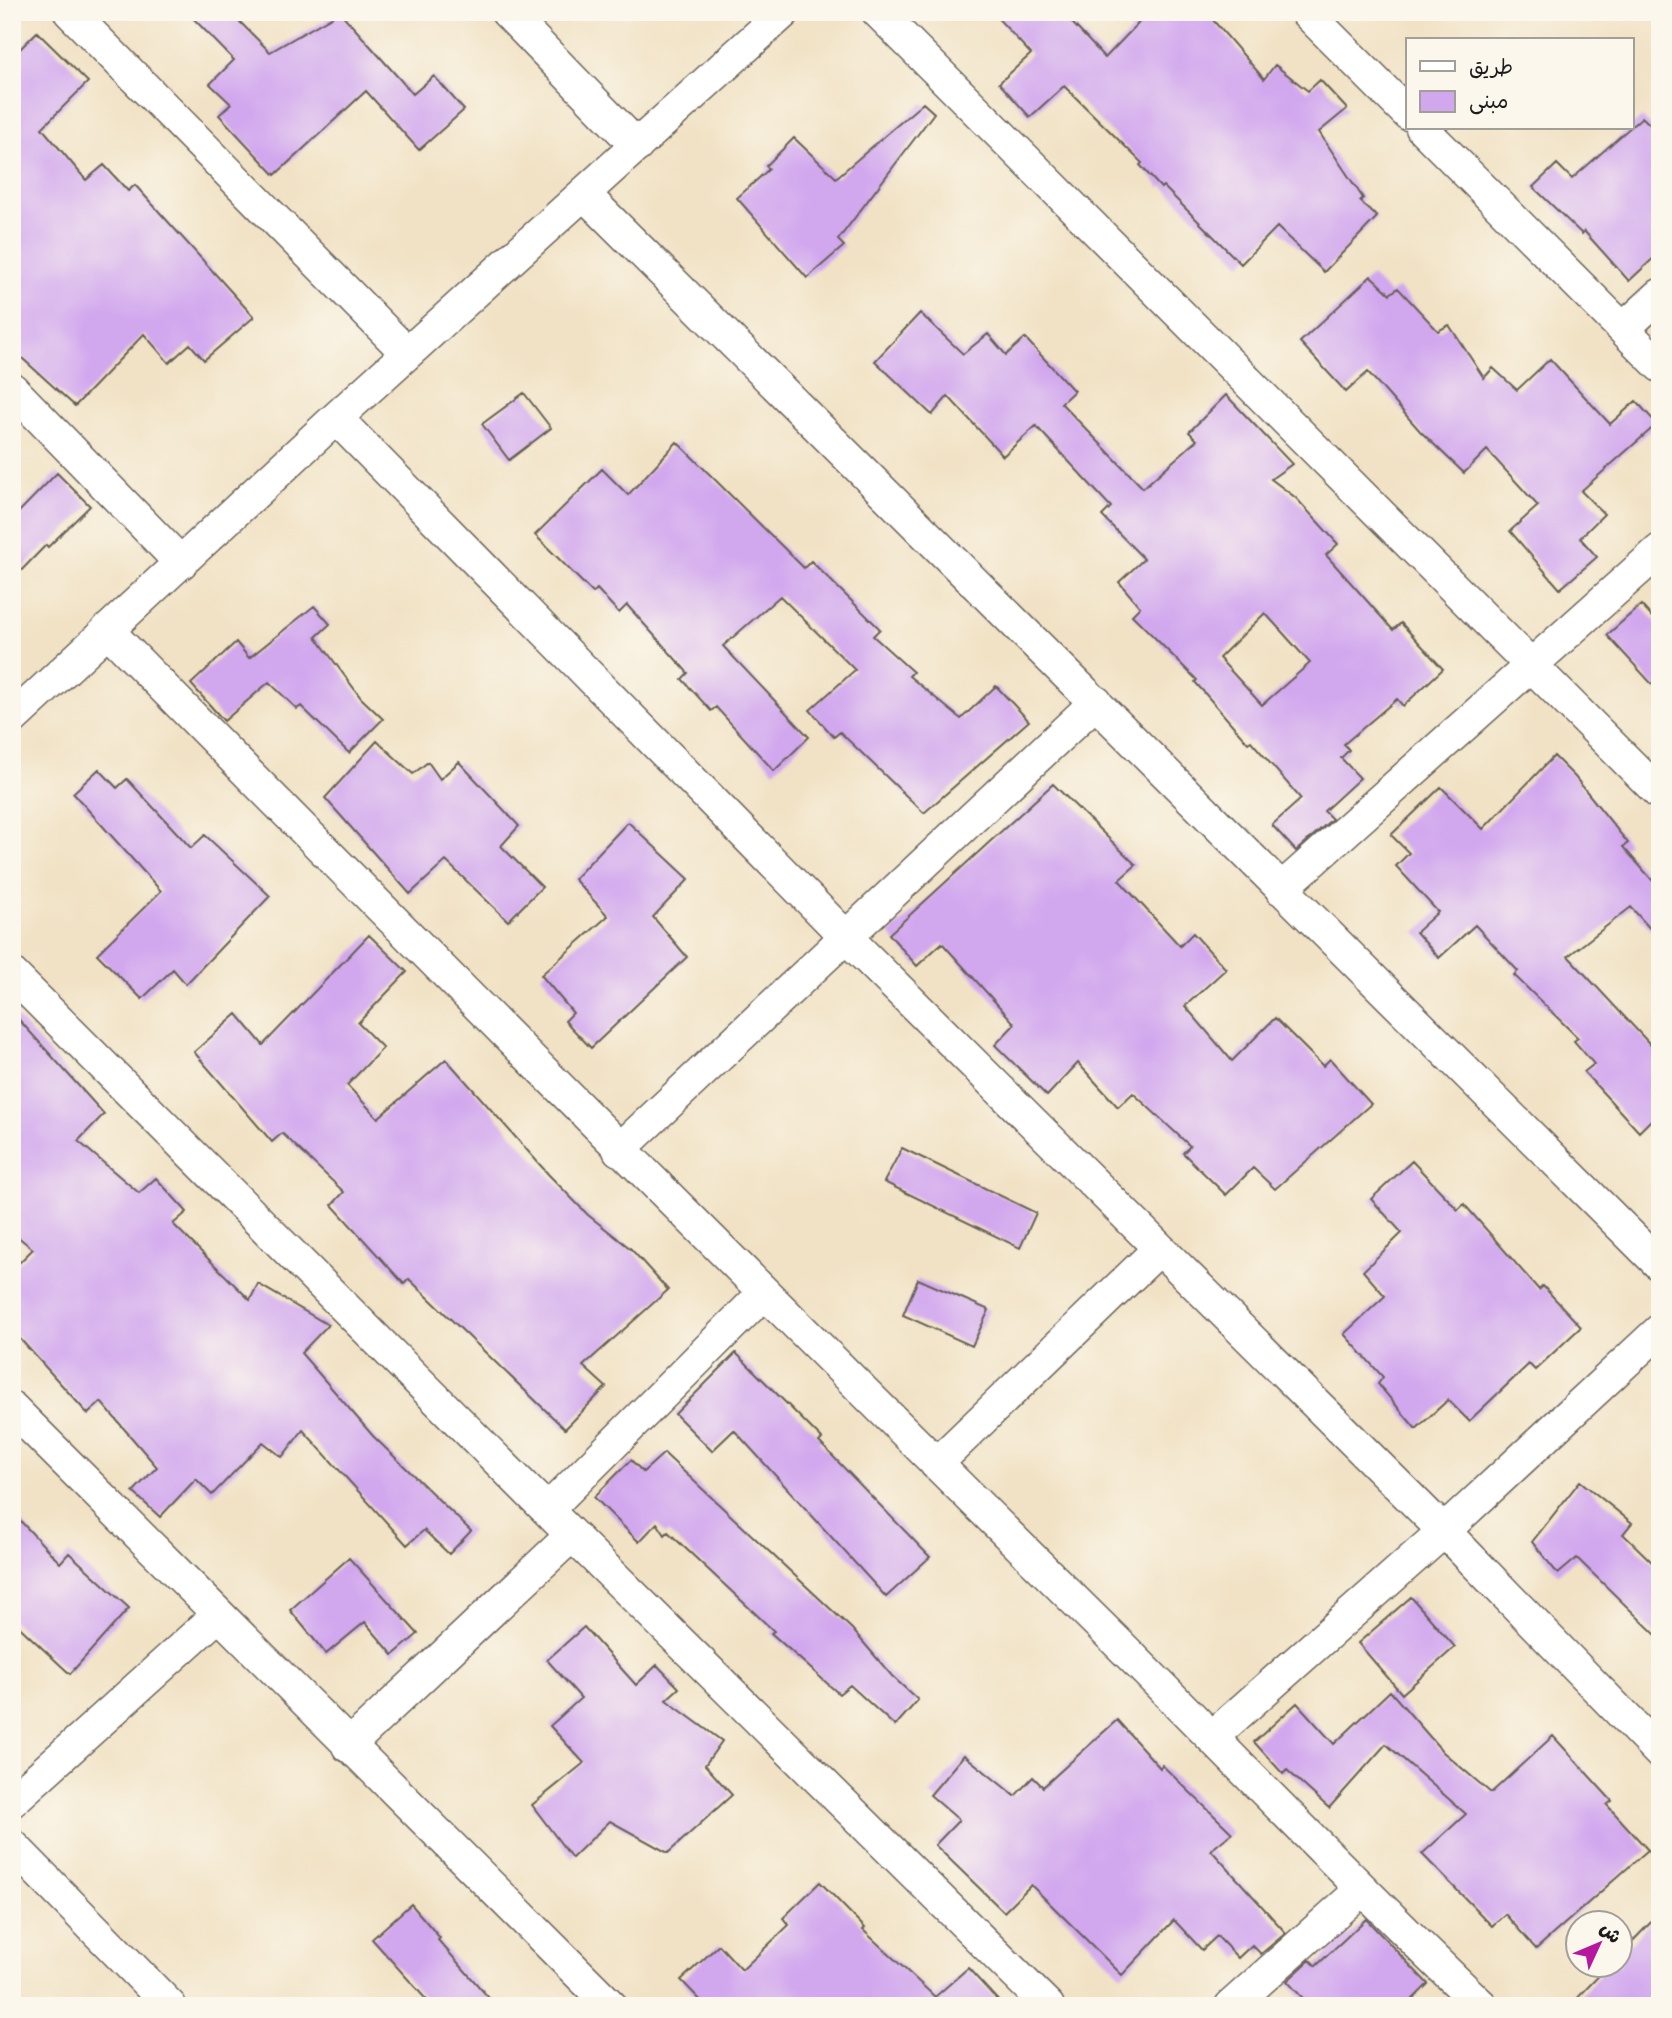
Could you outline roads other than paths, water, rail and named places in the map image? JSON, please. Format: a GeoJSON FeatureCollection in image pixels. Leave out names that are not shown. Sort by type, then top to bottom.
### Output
{"type":"FeatureCollection","features":[{"type":"Feature","properties":{"kind":"street"},"geometry":{"type":"LineString","coordinates":[[70,12],[407,353]]}},
{"type":"Feature","properties":{"kind":"street"},"geometry":{"type":"LineString","coordinates":[[507,12],[637,146]]}},
{"type":"Feature","properties":{"kind":"street"},"geometry":{"type":"LineString","coordinates":[[12,719],[335,418],[585,195],[784,12]]}},
{"type":"Feature","properties":{"kind":"street"},"geometry":{"type":"LineString","coordinates":[[878,12],[1660,794]]}},
{"type":"Feature","properties":{"kind":"street"},"geometry":{"type":"LineString","coordinates":[[1306,12],[1406,112]]}},
{"type":"Feature","properties":{"kind":"street"},"geometry":{"type":"LineString","coordinates":[[1424,130],[1660,366]]}},
{"type":"Feature","properties":{"kind":"street"},"geometry":{"type":"LineString","coordinates":[[585,195],[1660,1265]]}},
{"type":"Feature","properties":{"kind":"street"},"geometry":{"type":"LineString","coordinates":[[1623,329],[1660,295]]}},
{"type":"Feature","properties":{"kind":"street"},"geometry":{"type":"LineString","coordinates":[[12,389],[181,563]]}},
{"type":"Feature","properties":{"kind":"street"},"geometry":{"type":"LineString","coordinates":[[335,418],[845,936],[1444,1531],[1660,1753]]}},
{"type":"Feature","properties":{"kind":"street"},"geometry":{"type":"LineString","coordinates":[[1281,889],[1533,667],[1660,550]]}},
{"type":"Feature","properties":{"kind":"street"},"geometry":{"type":"LineString","coordinates":[[107,630],[619,1150],[1212,1737],[1361,1890],[1482,2006]]}},
{"type":"Feature","properties":{"kind":"street"},"geometry":{"type":"LineString","coordinates":[[619,1150],[1096,702]]}},
{"type":"Feature","properties":{"kind":"street"},"geometry":{"type":"LineString","coordinates":[[12,974],[572,1535],[1048,2006]]}},
{"type":"Feature","properties":{"kind":"street"},"geometry":{"type":"LineString","coordinates":[[936,1464],[1159,1249]]}},
{"type":"Feature","properties":{"kind":"street"},"geometry":{"type":"LineString","coordinates":[[547,1510],[764,1293]]}},
{"type":"Feature","properties":{"kind":"street"},"geometry":{"type":"LineString","coordinates":[[1212,1737],[1444,1531],[1660,1329]]}},
{"type":"Feature","properties":{"kind":"street"},"geometry":{"type":"LineString","coordinates":[[12,1408],[217,1616],[611,2006]]}},
{"type":"Feature","properties":{"kind":"street"},"geometry":{"type":"LineString","coordinates":[[348,1746],[572,1535]]}},
{"type":"Feature","properties":{"kind":"street"},"geometry":{"type":"LineString","coordinates":[[12,1801],[217,1616]]}},
{"type":"Feature","properties":{"kind":"street"},"geometry":{"type":"LineString","coordinates":[[12,1845],[170,2006]]}},
{"type":"Feature","properties":{"kind":"street"},"geometry":{"type":"LineString","coordinates":[[1231,2006],[1361,1890]]}}]}
